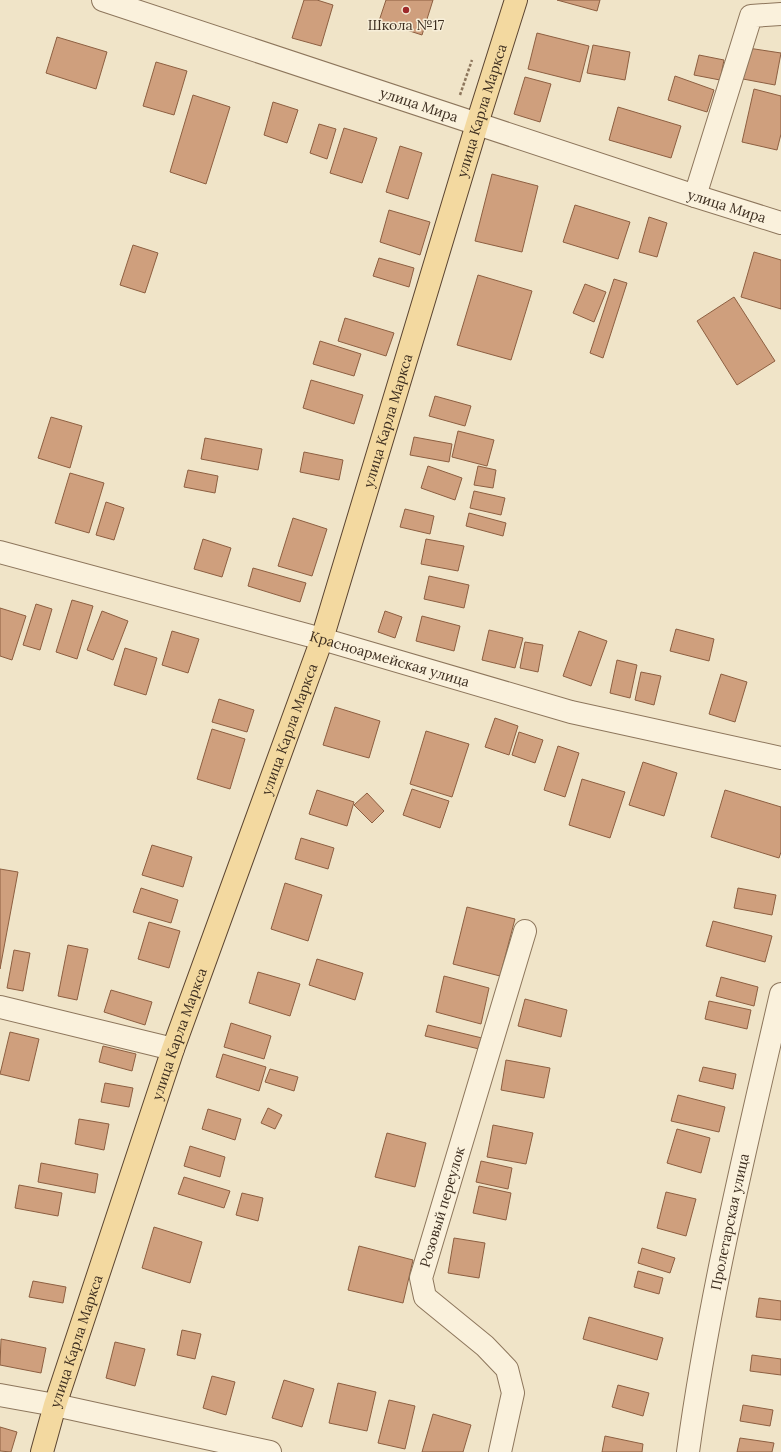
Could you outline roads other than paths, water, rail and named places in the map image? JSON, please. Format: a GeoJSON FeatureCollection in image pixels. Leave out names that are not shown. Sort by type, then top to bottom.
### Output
{"type":"FeatureCollection","features":[{"type":"Feature","properties":{"kind":"main road","name":"улица Карла Маркса"},"geometry":{"type":"LineString","coordinates":[[42,1452],[55,1405],[173,1049],[322,639],[477,124],[516,0]]}},
{"type":"Feature","properties":{"kind":"street","name":"улица Мира"},"geometry":{"type":"LineString","coordinates":[[103,0],[695,196],[781,223]]}},
{"type":"Feature","properties":{"kind":"street"},"geometry":{"type":"LineString","coordinates":[[695,196],[751,16],[781,14]]}},
{"type":"Feature","properties":{"kind":"street","name":"Красноармейская улица"},"geometry":{"type":"LineString","coordinates":[[0,552],[322,639],[571,712],[781,758]]}},
{"type":"Feature","properties":{"kind":"street","name":"Розовый переулок"},"geometry":{"type":"LineString","coordinates":[[500,1452],[513,1394],[508,1369],[485,1346],[425,1297],[421,1278],[525,931]]}},
{"type":"Feature","properties":{"kind":"street","name":"Пролетарская улица"},"geometry":{"type":"LineString","coordinates":[[688,1452],[698,1382],[739,1175],[781,994]]}},
{"type":"Feature","properties":{"kind":"street"},"geometry":{"type":"LineString","coordinates":[[0,1006],[173,1049]]}},
{"type":"Feature","properties":{"kind":"street"},"geometry":{"type":"LineString","coordinates":[[0,1395],[55,1405],[270,1452]]}},
{"type":"Feature","properties":{"kind":"place","name":"Школа №17"},"geometry":{"type":"Point","coordinates":[406,10]}}]}
